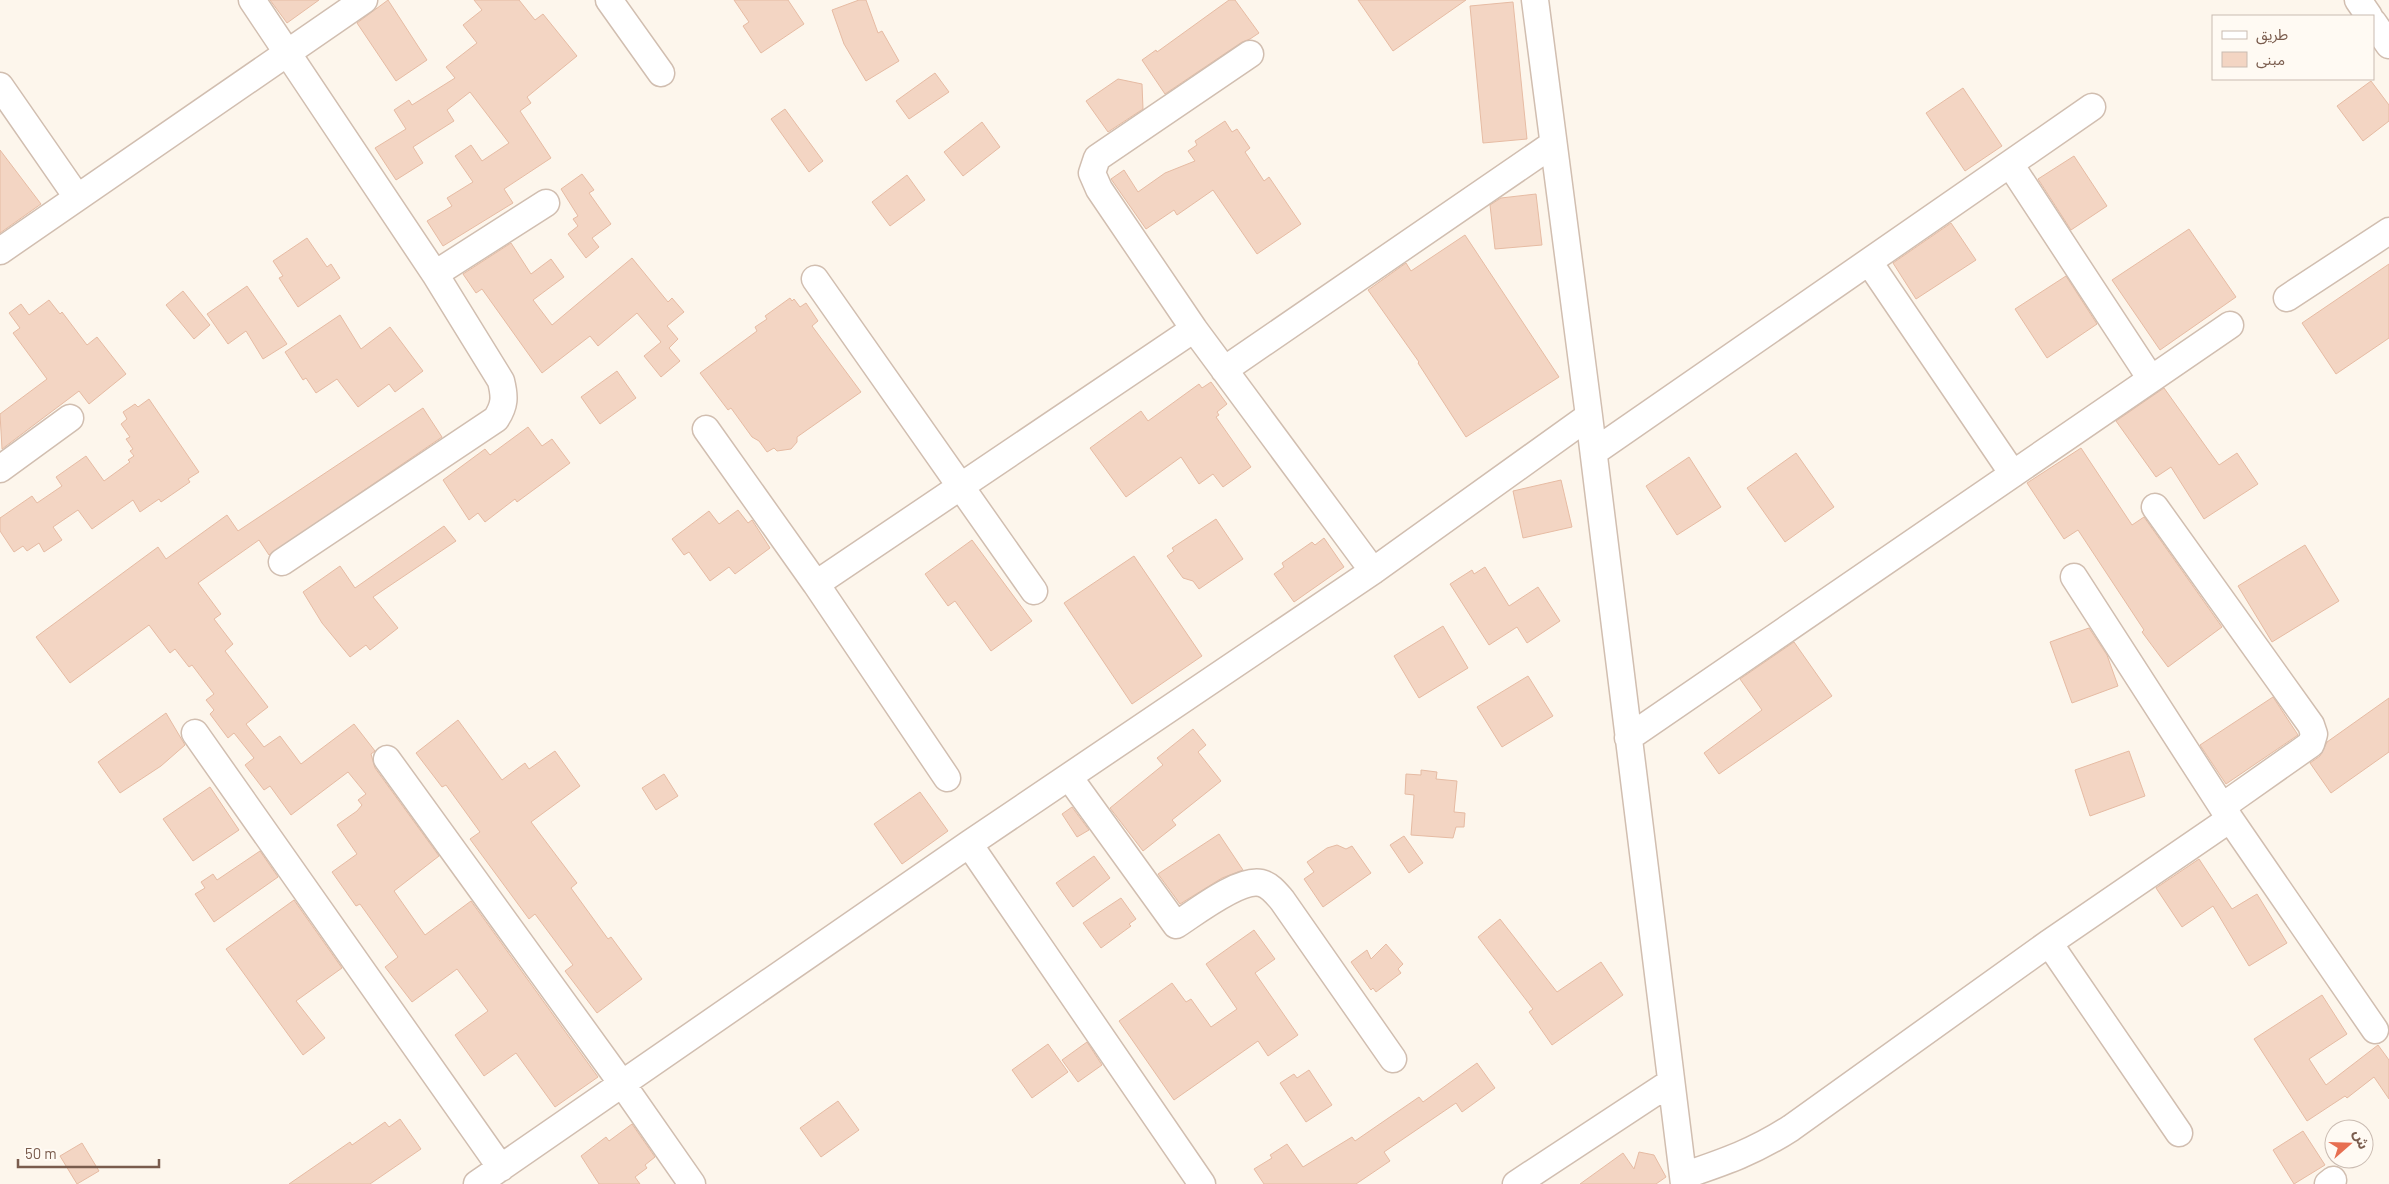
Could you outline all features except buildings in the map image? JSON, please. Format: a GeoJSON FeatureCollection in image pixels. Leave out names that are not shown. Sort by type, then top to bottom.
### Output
{"type":"FeatureCollection","features":[{"type":"Feature","properties":{"kind":"street"},"geometry":{"type":"LineString","coordinates":[[252,0],[435,274],[501,381],[504,407],[496,419],[282,562]]}},
{"type":"Feature","properties":{"kind":"street"},"geometry":{"type":"LineString","coordinates":[[0,251],[364,0]]}},
{"type":"Feature","properties":{"kind":"street"},"geometry":{"type":"LineString","coordinates":[[610,0],[661,73]]}},
{"type":"Feature","properties":{"kind":"street"},"geometry":{"type":"LineString","coordinates":[[1536,0],[1594,452],[1683,1180],[1739,1158],[1766,1144],[2049,943],[2227,813],[2311,744],[2314,734],[2311,725],[2155,507]]}},
{"type":"Feature","properties":{"kind":"street"},"geometry":{"type":"LineString","coordinates":[[2358,0],[2368,15]]}},
{"type":"Feature","properties":{"kind":"street"},"geometry":{"type":"LineString","coordinates":[[2374,23],[2389,45]]}},
{"type":"Feature","properties":{"kind":"street"},"geometry":{"type":"LineString","coordinates":[[1250,54],[1097,158],[1092,173],[1099,189],[1194,329],[1373,571]]}},
{"type":"Feature","properties":{"kind":"street"},"geometry":{"type":"LineString","coordinates":[[0,86],[77,197]]}},
{"type":"Feature","properties":{"kind":"street"},"geometry":{"type":"LineString","coordinates":[[1594,452],[2092,108]]}},
{"type":"Feature","properties":{"kind":"street"},"geometry":{"type":"LineString","coordinates":[[1224,370],[1554,144]]}},
{"type":"Feature","properties":{"kind":"street"},"geometry":{"type":"LineString","coordinates":[[2010,164],[2151,380]]}},
{"type":"Feature","properties":{"kind":"street"},"geometry":{"type":"LineString","coordinates":[[435,274],[546,203]]}},
{"type":"Feature","properties":{"kind":"street"},"geometry":{"type":"LineString","coordinates":[[2287,298],[2389,231]]}},
{"type":"Feature","properties":{"kind":"street"},"geometry":{"type":"LineString","coordinates":[[1868,262],[2013,474]]}},
{"type":"Feature","properties":{"kind":"street"},"geometry":{"type":"LineString","coordinates":[[815,279],[1034,591]]}},
{"type":"Feature","properties":{"kind":"street"},"geometry":{"type":"LineString","coordinates":[[1628,738],[2230,325]]}},
{"type":"Feature","properties":{"kind":"street"},"geometry":{"type":"LineString","coordinates":[[816,584],[1194,329]]}},
{"type":"Feature","properties":{"kind":"street"},"geometry":{"type":"LineString","coordinates":[[477,1184],[623,1085],[969,844],[1373,571],[1589,416]]}},
{"type":"Feature","properties":{"kind":"street"},"geometry":{"type":"LineString","coordinates":[[0,469],[70,418]]}},
{"type":"Feature","properties":{"kind":"street"},"geometry":{"type":"LineString","coordinates":[[706,429],[816,584],[947,778]]}},
{"type":"Feature","properties":{"kind":"street"},"geometry":{"type":"LineString","coordinates":[[2074,577],[2227,813],[2376,1030]]}},
{"type":"Feature","properties":{"kind":"street"},"geometry":{"type":"LineString","coordinates":[[195,733],[501,1168]]}},
{"type":"Feature","properties":{"kind":"street"},"geometry":{"type":"LineString","coordinates":[[387,759],[623,1085],[692,1184]]}},
{"type":"Feature","properties":{"kind":"street"},"geometry":{"type":"LineString","coordinates":[[1069,778],[1176,925],[1249,882],[1262,883],[1270,887],[1282,900],[1393,1059]]}},
{"type":"Feature","properties":{"kind":"street"},"geometry":{"type":"LineString","coordinates":[[969,844],[1202,1184]]}},
{"type":"Feature","properties":{"kind":"street"},"geometry":{"type":"LineString","coordinates":[[2049,943],[2179,1133]]}},
{"type":"Feature","properties":{"kind":"street"},"geometry":{"type":"LineString","coordinates":[[1516,1184],[1671,1082]]}}]}
